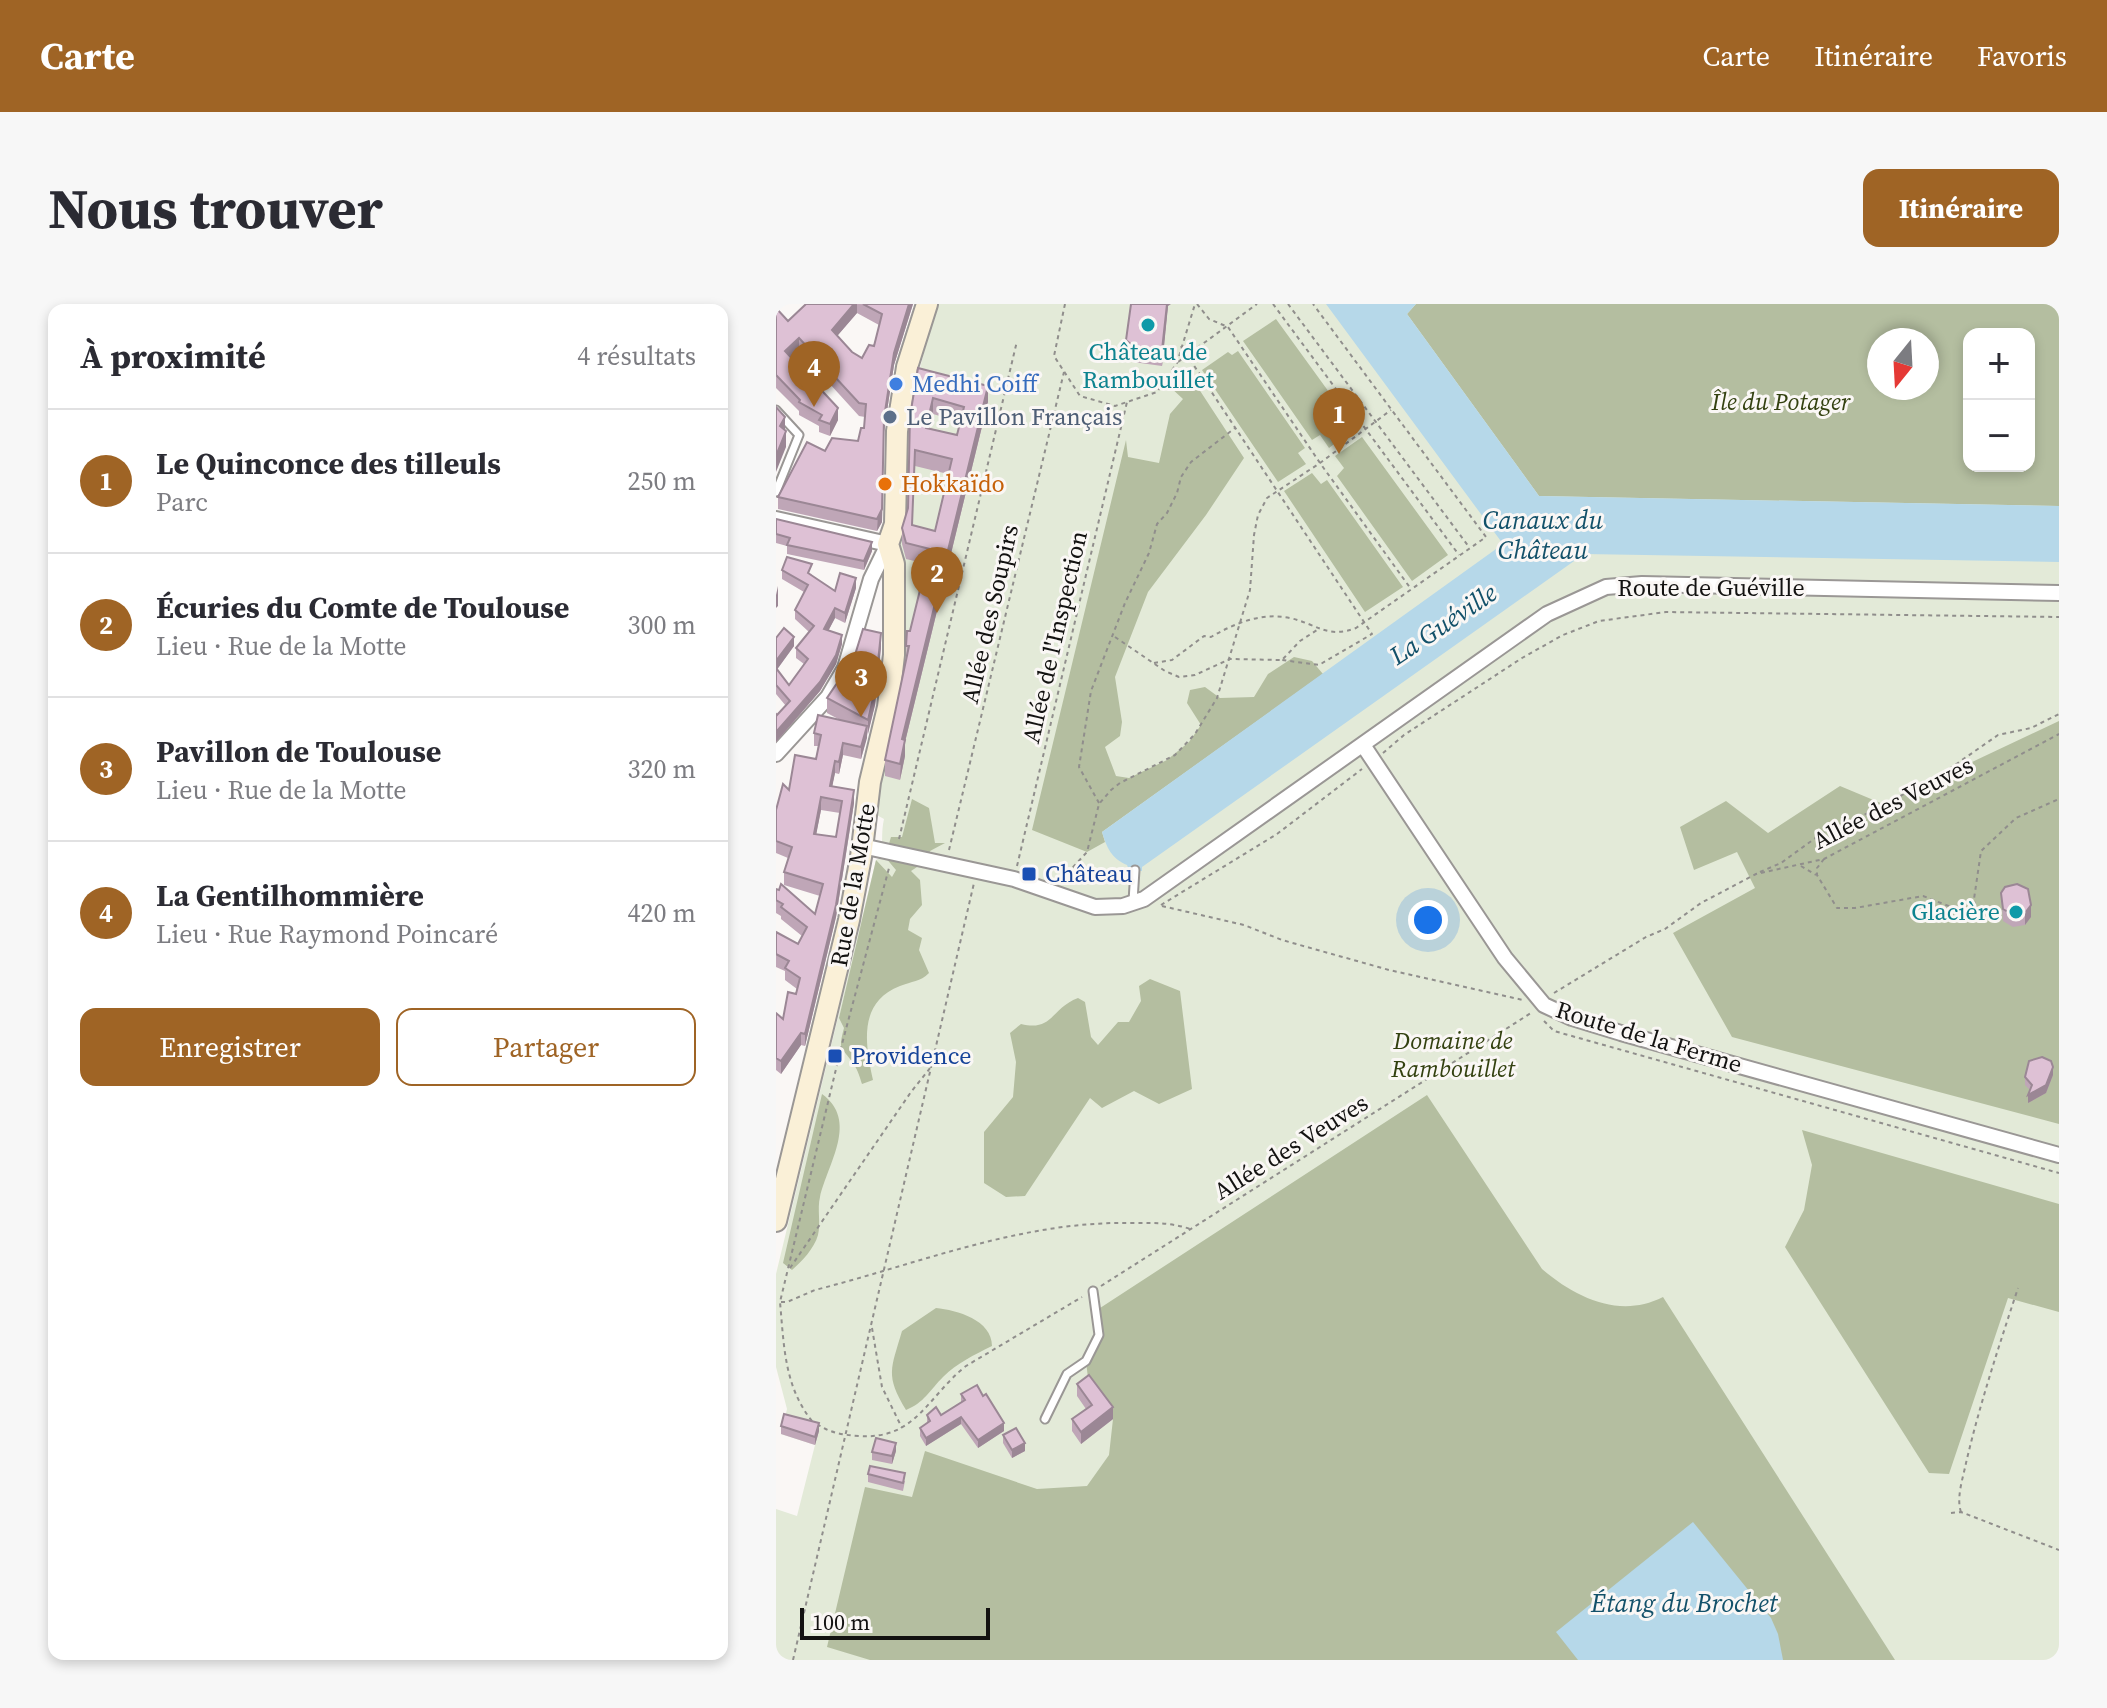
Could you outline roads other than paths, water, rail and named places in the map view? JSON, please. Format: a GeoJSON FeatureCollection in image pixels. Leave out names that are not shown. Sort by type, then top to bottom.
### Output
{"type":"FeatureCollection","features":[{"type":"Feature","properties":{"kind":"street","name":"Rue de la Motte"},"geometry":{"type":"LineString","coordinates":[[776,1221],[841,958],[862,846],[870,782],[888,707],[894,655],[894,564],[888,544],[895,524],[897,431],[907,367],[927,304]]}},
{"type":"Feature","properties":{"kind":"street"},"geometry":{"type":"LineString","coordinates":[[776,519],[888,544],[871,579],[845,668],[828,697],[776,754]]}},
{"type":"Feature","properties":{"kind":"street","name":"Route de Guéville"},"geometry":{"type":"LineString","coordinates":[[1138,901],[1547,614],[1606,587],[1642,584],[2059,593]]}},
{"type":"Feature","properties":{"kind":"street","name":"Route de la Ferme"},"geometry":{"type":"LineString","coordinates":[[1363,745],[1505,958],[1544,1005],[1572,1018],[1621,1033],[2059,1155]]}},
{"type":"Feature","properties":{"kind":"street"},"geometry":{"type":"LineString","coordinates":[[862,846],[1014,879],[1095,907],[1110,908],[1138,901]]}},
{"type":"Feature","properties":{"kind":"lane"},"geometry":{"type":"LineString","coordinates":[[776,410],[799,435],[776,492]]}},
{"type":"Feature","properties":{"kind":"lane"},"geometry":{"type":"LineString","coordinates":[[1135,870],[1138,901]]}},
{"type":"Feature","properties":{"kind":"lane"},"geometry":{"type":"LineString","coordinates":[[1045,1419],[1067,1374],[1086,1361],[1099,1335],[1093,1291]]}},
{"type":"Feature","properties":{"kind":"water","name":"Canaux du Château"},"geometry":{"type":"Polygon","coordinates":[[[1326,304],[1416,304],[1407,314],[1539,496],[2059,506],[2059,562],[1584,554],[1142,867],[1142,871],[1129,870],[1110,852],[1102,832],[1503,544],[1326,304]]]}},
{"type":"Feature","properties":{"kind":"water","name":"Étang du Brochet"},"geometry":{"type":"Polygon","coordinates":[[[1693,1522],[1771,1618],[1783,1660],[1578,1660],[1556,1632],[1693,1522]]]}},
{"type":"Feature","properties":{"kind":"place","name":"Château de Rambouillet"},"geometry":{"type":"Point","coordinates":[1148,325]}},
{"type":"Feature","properties":{"kind":"place","name":"Medhi Coiff"},"geometry":{"type":"Point","coordinates":[896,384]}},
{"type":"Feature","properties":{"kind":"place","name":"La Gentilhommière"},"geometry":{"type":"Point","coordinates":[814,407]}},
{"type":"Feature","properties":{"kind":"place","name":"Le Pavillon Français"},"geometry":{"type":"Point","coordinates":[890,417]}},
{"type":"Feature","properties":{"kind":"place","name":"Le Quinconce des tilleuls"},"geometry":{"type":"Point","coordinates":[1339,454]}},
{"type":"Feature","properties":{"kind":"place","name":"Hokkaïdo"},"geometry":{"type":"Point","coordinates":[885,484]}},
{"type":"Feature","properties":{"kind":"place","name":"Écuries du Comte de Toulouse"},"geometry":{"type":"Point","coordinates":[937,613]}},
{"type":"Feature","properties":{"kind":"place","name":"Pavillon de Toulouse"},"geometry":{"type":"Point","coordinates":[861,717]}},
{"type":"Feature","properties":{"kind":"place","name":"Château"},"geometry":{"type":"Point","coordinates":[1029,874]}},
{"type":"Feature","properties":{"kind":"place","name":"Glacière"},"geometry":{"type":"Point","coordinates":[2016,912]}},
{"type":"Feature","properties":{"kind":"place","name":"Providence"},"geometry":{"type":"Point","coordinates":[835,1056]}},
{"type":"Feature","properties":{"kind":"park label","name":"Île du Potager"},"geometry":{"type":"Point","coordinates":[1781,402]}},
{"type":"Feature","properties":{"kind":"park label","name":"Domaine de Rambouillet"},"geometry":{"type":"Point","coordinates":[1453,1055]}},
{"type":"Feature","properties":{"kind":"water label","name":"La Guéville"},"geometry":{"type":"Point","coordinates":[1443,624]}}]}
